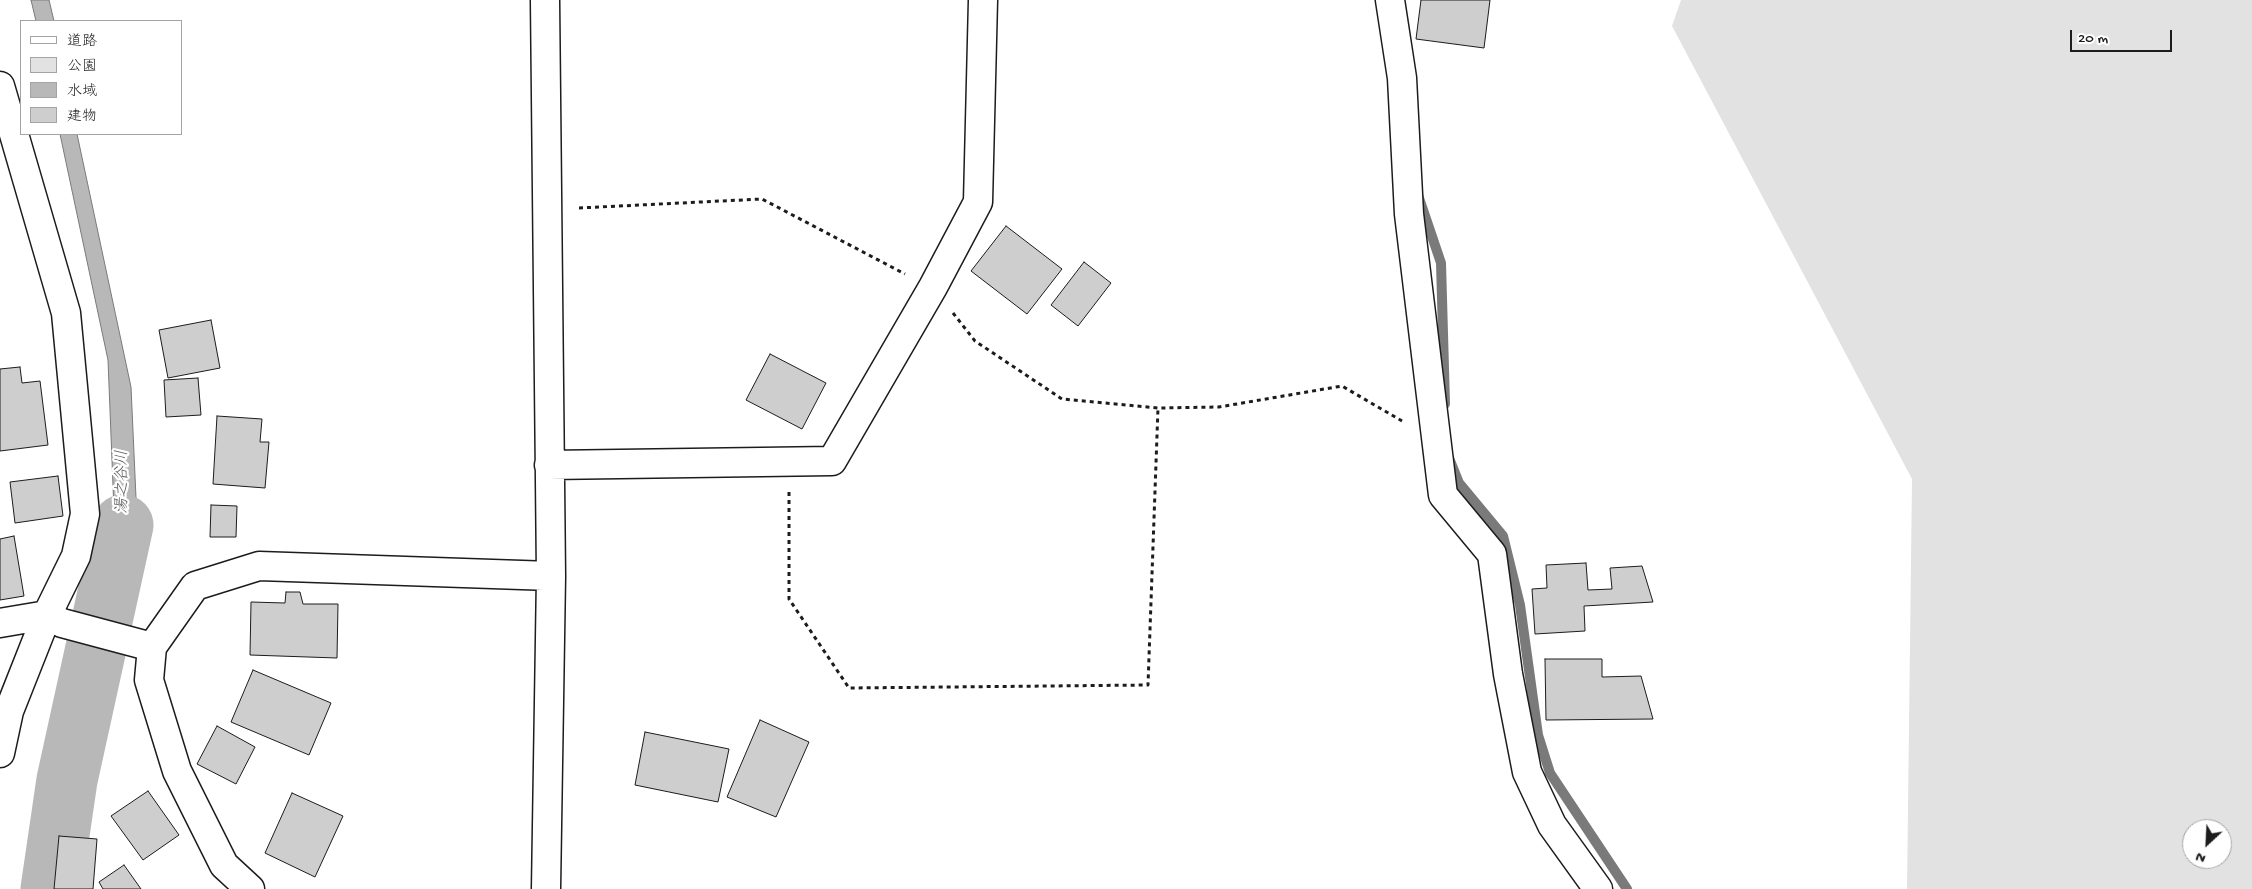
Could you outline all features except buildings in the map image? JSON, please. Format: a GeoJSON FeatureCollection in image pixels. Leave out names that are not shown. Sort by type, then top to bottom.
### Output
{"type":"FeatureCollection","features":[{"type":"Feature","properties":{"kind":"street"},"geometry":{"type":"LineString","coordinates":[[545,0],[551,576],[546,889]]}},
{"type":"Feature","properties":{"kind":"street"},"geometry":{"type":"LineString","coordinates":[[549,465],[832,461],[933,287],[978,202],[983,0]]}},
{"type":"Feature","properties":{"kind":"street"},"geometry":{"type":"LineString","coordinates":[[1390,0],[1402,78],[1409,214],[1434,440],[1442,495],[1492,554],[1508,674],[1527,772],[1552,825],[1598,889]]}},
{"type":"Feature","properties":{"kind":"street"},"geometry":{"type":"LineString","coordinates":[[0,86],[66,314],[85,514],[76,556],[54,619],[10,711],[0,754]]}},
{"type":"Feature","properties":{"kind":"street"},"geometry":{"type":"LineString","coordinates":[[140,644],[195,586],[259,566],[551,576]]}},
{"type":"Feature","properties":{"kind":"street"},"geometry":{"type":"LineString","coordinates":[[0,624],[54,619],[140,644]]}},
{"type":"Feature","properties":{"kind":"street"},"geometry":{"type":"LineString","coordinates":[[140,644],[149,680],[178,771],[224,865],[250,889]]}},
{"type":"Feature","properties":{"kind":"path"},"geometry":{"type":"LineString","coordinates":[[546,210],[762,200],[933,287],[975,341],[1062,399],[1158,408],[1219,407],[1342,386],[1434,440]]}},
{"type":"Feature","properties":{"kind":"path"},"geometry":{"type":"LineString","coordinates":[[789,462],[789,599],[849,688],[1148,685],[1158,408]]}},
{"type":"Feature","properties":{"kind":"green space"},"geometry":{"type":"Polygon","coordinates":[[[1681,0],[2252,0],[2252,889],[1907,889],[1912,479],[1672,26],[1681,0]]]}},
{"type":"Feature","properties":{"kind":"water"},"geometry":{"type":"Polygon","coordinates":[[[31,0],[49,0],[54,20],[36,20],[31,0]]]}},
{"type":"Feature","properties":{"kind":"water"},"geometry":{"type":"Polygon","coordinates":[[[60,135],[77,135],[131,387],[137,520],[115,610],[96,605],[114,511],[108,360],[60,135]]]}},
{"type":"Feature","properties":{"kind":"waterway"},"geometry":{"type":"LineString","coordinates":[[1418,195],[1441,263],[1445,404]]}},
{"type":"Feature","properties":{"kind":"waterway"},"geometry":{"type":"LineString","coordinates":[[1449,458],[1459,483],[1503,536],[1520,605],[1538,735],[1550,773],[1627,889]]}},
{"type":"Feature","properties":{"kind":"waterway","name":"湯之谷川"},"geometry":{"type":"LineString","coordinates":[[51,889],[67,780],[123,525]]}}]}
